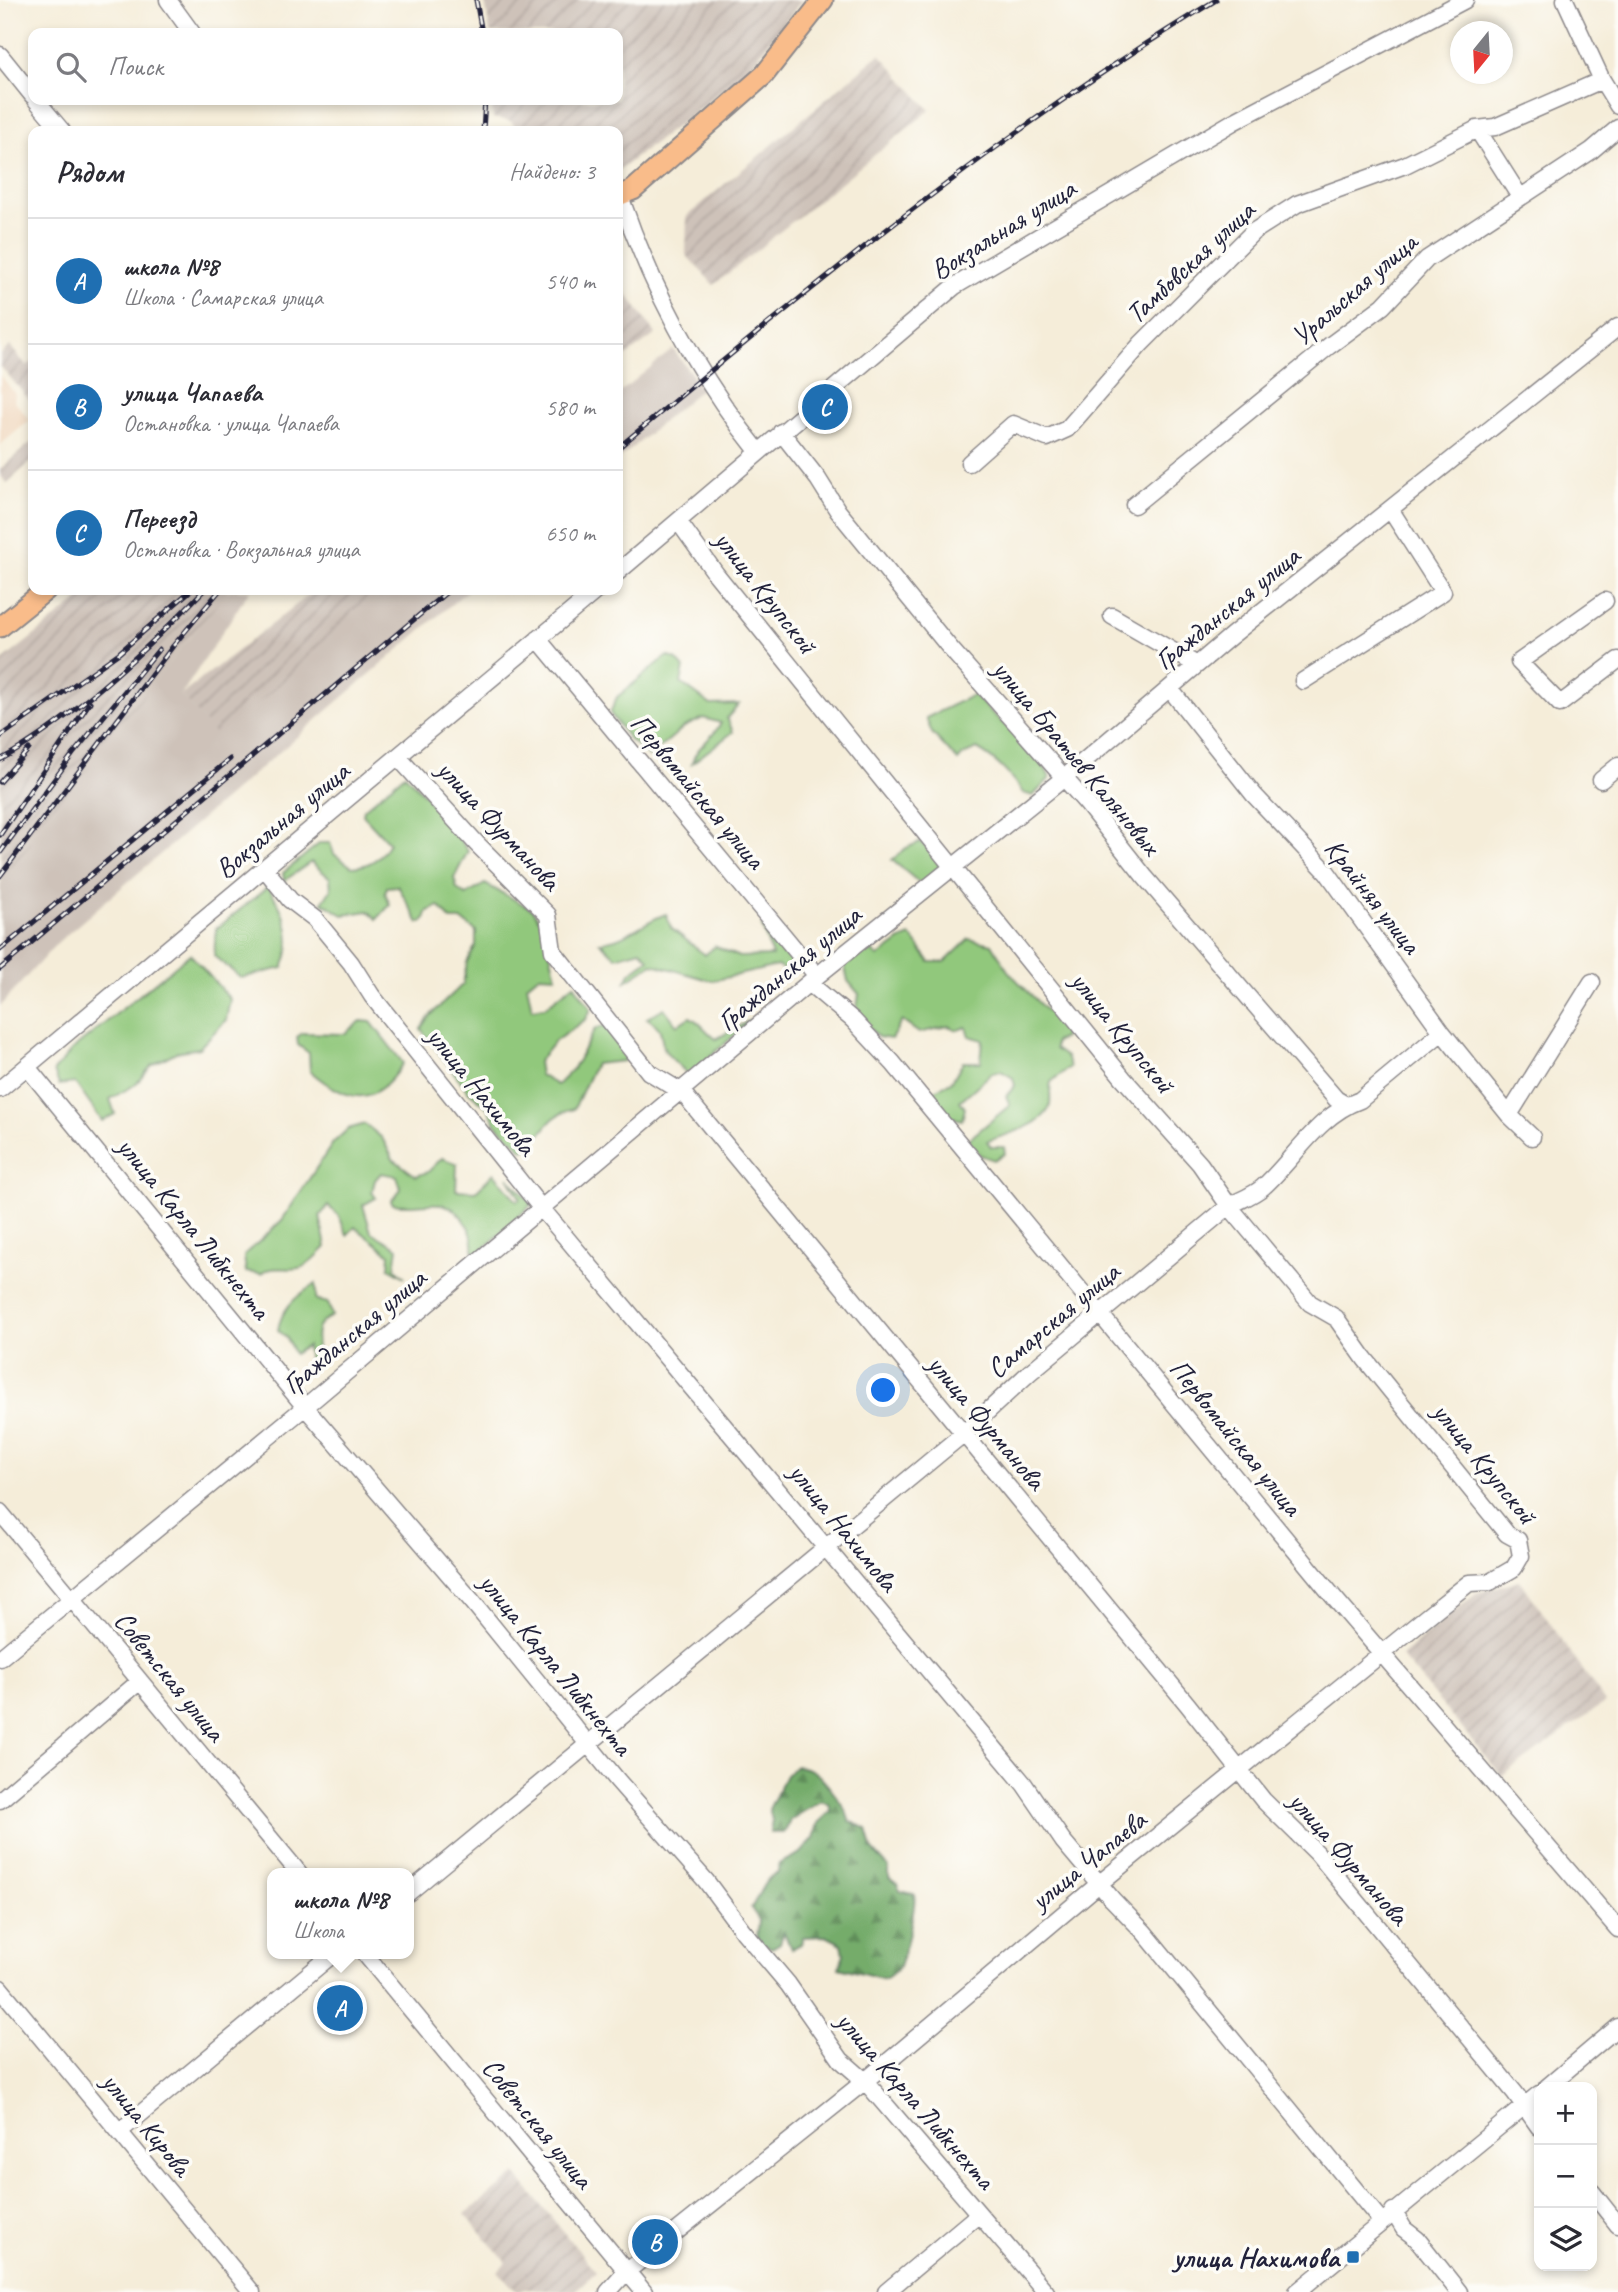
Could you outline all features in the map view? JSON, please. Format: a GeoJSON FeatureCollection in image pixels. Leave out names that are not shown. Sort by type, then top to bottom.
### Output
{"type":"FeatureCollection","features":[{"type":"Feature","properties":{"kind":"main road"},"geometry":{"type":"LineString","coordinates":[[623,193],[646,179],[764,75],[823,0]]}},
{"type":"Feature","properties":{"kind":"main road"},"geometry":{"type":"LineString","coordinates":[[0,627],[40,595]]}},
{"type":"Feature","properties":{"kind":"street"},"geometry":{"type":"LineString","coordinates":[[168,0],[188,28]]}},
{"type":"Feature","properties":{"kind":"street","name":"Вокзальная улица"},"geometry":{"type":"LineString","coordinates":[[623,568],[955,286],[1233,122],[1465,0]]}},
{"type":"Feature","properties":{"kind":"street"},"geometry":{"type":"LineString","coordinates":[[1564,0],[1602,80],[1618,106]]}},
{"type":"Feature","properties":{"kind":"street"},"geometry":{"type":"LineString","coordinates":[[0,55],[28,89]]}},
{"type":"Feature","properties":{"kind":"street","name":"Тамбовская улица"},"geometry":{"type":"LineString","coordinates":[[969,463],[1013,424],[1047,438],[1067,429],[1141,344],[1254,232],[1297,204],[1405,165],[1478,130],[1495,127],[1602,80]]}},
{"type":"Feature","properties":{"kind":"street"},"geometry":{"type":"LineString","coordinates":[[41,105],[58,126]]}},
{"type":"Feature","properties":{"kind":"street","name":"Уральская улица"},"geometry":{"type":"LineString","coordinates":[[1135,505],[1329,346],[1383,306],[1427,259],[1591,151],[1618,128]]}},
{"type":"Feature","properties":{"kind":"street"},"geometry":{"type":"LineString","coordinates":[[1478,130],[1520,197]]}},
{"type":"Feature","properties":{"kind":"street"},"geometry":{"type":"LineString","coordinates":[[623,205],[678,333],[703,377],[758,451]]}},
{"type":"Feature","properties":{"kind":"street","name":"Гражданская улица"},"geometry":{"type":"LineString","coordinates":[[0,1658],[542,1209],[813,980],[956,867],[1197,665],[1390,509],[1615,335]]}},
{"type":"Feature","properties":{"kind":"street","name":"улица Братьев Каляновых"},"geometry":{"type":"LineString","coordinates":[[781,432],[863,542],[950,648],[1336,1099],[1346,1105]]}},
{"type":"Feature","properties":{"kind":"street"},"geometry":{"type":"LineString","coordinates":[[1303,681],[1443,592],[1390,509]]}},
{"type":"Feature","properties":{"kind":"street","name":"улица Крупской"},"geometry":{"type":"LineString","coordinates":[[678,521],[716,574],[956,867],[1123,1078],[1200,1164],[1229,1206],[1310,1303],[1336,1318],[1365,1359],[1507,1534],[1518,1540],[1521,1556],[1514,1568]]}},
{"type":"Feature","properties":{"kind":"street","name":"Вокзальная улица"},"geometry":{"type":"LineString","coordinates":[[0,1090],[591,595]]}},
{"type":"Feature","properties":{"kind":"street"},"geometry":{"type":"LineString","coordinates":[[1605,601],[1520,662],[1560,704],[1618,660]]}},
{"type":"Feature","properties":{"kind":"street"},"geometry":{"type":"LineString","coordinates":[[1112,616],[1197,665]]}},
{"type":"Feature","properties":{"kind":"street","name":"Первомайская улица"},"geometry":{"type":"LineString","coordinates":[[538,639],[813,980],[893,1063],[1101,1312],[1327,1590],[1384,1653],[1618,1929]]}},
{"type":"Feature","properties":{"kind":"street","name":"Крайняя улица"},"geometry":{"type":"LineString","coordinates":[[1170,689],[1254,796],[1326,872],[1442,1032],[1509,1115],[1532,1138]]}},
{"type":"Feature","properties":{"kind":"street","name":"улица Фурманова"},"geometry":{"type":"LineString","coordinates":[[398,757],[477,844],[548,915],[553,951],[649,1072],[682,1092],[1188,1705],[1239,1772],[1317,1853],[1515,2093],[1534,2121]]}},
{"type":"Feature","properties":{"kind":"street"},"geometry":{"type":"LineString","coordinates":[[1601,780],[1618,766]]}},
{"type":"Feature","properties":{"kind":"street","name":"улица Нахимова"},"geometry":{"type":"LineString","coordinates":[[265,869],[290,900],[315,919],[351,962],[372,996],[542,1209],[1024,1784],[1063,1841],[1387,2216],[1417,2239],[1460,2292]]}},
{"type":"Feature","properties":{"kind":"street"},"geometry":{"type":"LineString","coordinates":[[1509,1115],[1592,982]]}},
{"type":"Feature","properties":{"kind":"street","name":"Самарская улица"},"geometry":{"type":"LineString","coordinates":[[414,1888],[963,1434],[1101,1312],[1229,1206],[1261,1188],[1320,1126],[1346,1105],[1360,1100],[1442,1032]]}},
{"type":"Feature","properties":{"kind":"street","name":"улица Карла Либкнехта"},"geometry":{"type":"LineString","coordinates":[[27,1067],[304,1407],[590,1743],[618,1781],[706,1881],[743,1931],[788,1984],[841,2060],[865,2081],[1046,2292]]}},
{"type":"Feature","properties":{"kind":"street","name":"Советская улица"},"geometry":{"type":"LineString","coordinates":[[0,1512],[295,1868]]}},
{"type":"Feature","properties":{"kind":"street","name":"улица Чапаева"},"geometry":{"type":"LineString","coordinates":[[608,2292],[626,2272],[865,2081],[1100,1883],[1469,1583],[1490,1582],[1514,1568]]}},
{"type":"Feature","properties":{"kind":"street"},"geometry":{"type":"LineString","coordinates":[[0,1800],[140,1681]]}},
{"type":"Feature","properties":{"kind":"street"},"geometry":{"type":"LineString","coordinates":[[120,2131],[327,1959]]}},
{"type":"Feature","properties":{"kind":"street","name":"Советская улица"},"geometry":{"type":"LineString","coordinates":[[369,1959],[643,2292]]}},
{"type":"Feature","properties":{"kind":"street","name":"улица Кирова"},"geometry":{"type":"LineString","coordinates":[[0,1988],[252,2292]]}},
{"type":"Feature","properties":{"kind":"street"},"geometry":{"type":"LineString","coordinates":[[1553,2082],[1618,2027]]}},
{"type":"Feature","properties":{"kind":"street"},"geometry":{"type":"LineString","coordinates":[[1297,2292],[1534,2098]]}},
{"type":"Feature","properties":{"kind":"street"},"geometry":{"type":"LineString","coordinates":[[1597,2198],[1618,2225]]}},
{"type":"Feature","properties":{"kind":"street"},"geometry":{"type":"LineString","coordinates":[[886,2292],[979,2214]]}},
{"type":"Feature","properties":{"kind":"shaded area"},"geometry":{"type":"Polygon","coordinates":[[[485,0],[802,0],[744,74],[623,167],[623,126],[515,126],[511,121],[493,118],[492,105],[623,105],[623,28],[489,28],[485,0]]]}},
{"type":"Feature","properties":{"kind":"shaded area"},"geometry":{"type":"Polygon","coordinates":[[[880,54],[930,110],[714,285],[686,255],[687,216],[880,54]]]}},
{"type":"Feature","properties":{"kind":"shaded area"},"geometry":{"type":"Polygon","coordinates":[[[623,289],[656,334],[623,358],[623,289]]]}},
{"type":"Feature","properties":{"kind":"shaded area"},"geometry":{"type":"Polygon","coordinates":[[[10,346],[28,365],[28,398],[0,366],[0,355],[10,346]]]}},
{"type":"Feature","properties":{"kind":"shaded area"},"geometry":{"type":"Polygon","coordinates":[[[673,349],[702,388],[623,456],[623,390],[673,349]]]}},
{"type":"Feature","properties":{"kind":"shaded area"},"geometry":{"type":"Polygon","coordinates":[[[0,375],[15,394],[14,401],[28,418],[28,422],[0,445],[0,375]]]}},
{"type":"Feature","properties":{"kind":"shaded area"},"geometry":{"type":"Polygon","coordinates":[[[28,445],[28,464],[7,483],[0,475],[0,469],[28,445]]]}},
{"type":"Feature","properties":{"kind":"shaded area"},"geometry":{"type":"Polygon","coordinates":[[[85,595],[226,595],[178,651],[1,885],[0,663],[85,595]]]}},
{"type":"Feature","properties":{"kind":"shaded area"},"geometry":{"type":"Polygon","coordinates":[[[226,595],[247,595],[181,695],[218,737],[384,595],[462,595],[58,942],[0,1006],[0,884],[178,651],[226,595]]]}},
{"type":"Feature","properties":{"kind":"shaded area"},"geometry":{"type":"Polygon","coordinates":[[[309,595],[391,595],[218,738],[181,695],[309,595]]]}},
{"type":"Feature","properties":{"kind":"shaded area"},"geometry":{"type":"Polygon","coordinates":[[[1520,1580],[1605,1702],[1502,1776],[1401,1656],[1476,1593],[1520,1580]]]}},
{"type":"Feature","properties":{"kind":"shaded area"},"geometry":{"type":"Polygon","coordinates":[[[516,2174],[596,2272],[573,2292],[526,2289],[517,2292],[498,2271],[506,2262],[465,2214],[516,2174]]]}},
{"type":"Feature","properties":{"kind":"green space"},"geometry":{"type":"Polygon","coordinates":[[[667,656],[676,659],[684,668],[681,683],[711,705],[739,704],[727,718],[733,732],[692,763],[697,752],[721,723],[703,718],[684,727],[649,757],[629,739],[610,713],[617,697],[667,656]]]}},
{"type":"Feature","properties":{"kind":"green space"},"geometry":{"type":"Polygon","coordinates":[[[973,695],[1040,758],[1050,778],[1033,796],[1023,793],[1003,768],[984,753],[977,749],[963,755],[958,761],[932,733],[926,718],[973,695]]]}},
{"type":"Feature","properties":{"kind":"green space"},"geometry":{"type":"Polygon","coordinates":[[[405,774],[460,832],[460,840],[468,851],[454,878],[457,889],[466,895],[485,884],[532,909],[543,925],[556,976],[539,975],[527,985],[532,1009],[545,1007],[574,984],[591,1009],[586,1019],[554,1042],[538,1062],[540,1075],[557,1085],[573,1069],[595,1029],[606,1025],[628,1054],[624,1061],[595,1064],[574,1109],[557,1116],[531,1145],[523,1150],[496,1124],[488,1108],[468,1091],[421,1029],[431,1015],[463,984],[467,962],[476,945],[476,931],[461,920],[451,920],[439,906],[428,911],[424,921],[419,923],[398,886],[387,887],[385,893],[390,905],[377,919],[368,911],[343,915],[322,902],[331,890],[330,878],[311,862],[284,881],[283,873],[320,843],[330,843],[334,854],[352,867],[364,865],[378,857],[389,843],[363,815],[364,809],[405,774]]]}},
{"type":"Feature","properties":{"kind":"green space"},"geometry":{"type":"Polygon","coordinates":[[[920,842],[937,856],[941,868],[923,886],[892,860],[906,848],[920,842]]]}},
{"type":"Feature","properties":{"kind":"green space"},"geometry":{"type":"Polygon","coordinates":[[[268,887],[280,906],[287,926],[287,957],[283,968],[241,978],[214,956],[216,929],[268,887]]]}},
{"type":"Feature","properties":{"kind":"green space"},"geometry":{"type":"Polygon","coordinates":[[[666,914],[671,928],[705,955],[715,946],[739,957],[772,956],[762,927],[771,933],[797,967],[792,974],[777,966],[712,981],[653,964],[626,981],[630,973],[649,959],[641,950],[616,957],[600,942],[618,938],[666,914]]]}},
{"type":"Feature","properties":{"kind":"green space"},"geometry":{"type":"Polygon","coordinates":[[[911,936],[930,962],[945,962],[969,939],[992,944],[1008,971],[1065,1030],[1064,1038],[1055,1042],[1055,1049],[1066,1057],[1070,1067],[1051,1082],[1047,1112],[1023,1129],[987,1141],[991,1147],[1004,1147],[1005,1154],[994,1160],[980,1155],[968,1140],[1010,1105],[1006,1096],[1015,1086],[1013,1078],[1001,1071],[992,1073],[960,1101],[965,1108],[962,1120],[946,1116],[929,1093],[951,1082],[963,1062],[981,1062],[983,1040],[969,1036],[966,1027],[958,1030],[948,1026],[919,1033],[902,1021],[891,1039],[878,1037],[856,1014],[859,994],[848,981],[844,963],[855,952],[869,947],[878,957],[911,936]]]}},
{"type":"Feature","properties":{"kind":"green space"},"geometry":{"type":"Polygon","coordinates":[[[190,954],[230,999],[226,1020],[199,1048],[176,1052],[152,1065],[136,1084],[110,1099],[115,1114],[102,1121],[75,1083],[59,1085],[54,1071],[72,1050],[190,954]]]}},
{"type":"Feature","properties":{"kind":"green space"},"geometry":{"type":"Polygon","coordinates":[[[664,1008],[677,1025],[690,1017],[716,1039],[756,1017],[688,1075],[667,1053],[660,1030],[647,1018],[664,1008]]]}},
{"type":"Feature","properties":{"kind":"green space"},"geometry":{"type":"Polygon","coordinates":[[[361,1021],[371,1022],[403,1063],[382,1088],[371,1094],[348,1095],[336,1090],[310,1071],[309,1053],[298,1045],[297,1037],[303,1033],[344,1034],[361,1021]]]}},
{"type":"Feature","properties":{"kind":"green space"},"geometry":{"type":"Polygon","coordinates":[[[365,1124],[382,1138],[393,1159],[416,1176],[428,1172],[442,1158],[457,1164],[456,1190],[476,1191],[494,1173],[517,1201],[520,1198],[508,1177],[532,1204],[478,1254],[473,1250],[469,1228],[460,1215],[439,1204],[393,1204],[391,1201],[401,1189],[397,1176],[381,1173],[375,1180],[372,1192],[376,1198],[363,1205],[371,1232],[398,1248],[395,1268],[405,1277],[389,1268],[390,1254],[355,1227],[347,1235],[339,1216],[328,1206],[320,1216],[326,1247],[310,1262],[294,1269],[275,1268],[261,1274],[246,1272],[244,1256],[282,1220],[333,1143],[348,1129],[365,1124]]]}},
{"type":"Feature","properties":{"kind":"green space"},"geometry":{"type":"Polygon","coordinates":[[[316,1284],[316,1300],[328,1303],[332,1316],[324,1320],[317,1330],[317,1363],[309,1366],[307,1346],[294,1354],[287,1338],[278,1330],[291,1303],[316,1284]]]}},
{"type":"Feature","properties":{"kind":"green space"},"geometry":{"type":"Polygon","coordinates":[[[796,1766],[811,1770],[823,1780],[840,1801],[849,1821],[867,1829],[872,1849],[889,1868],[889,1878],[897,1884],[900,1891],[914,1894],[912,1919],[901,1962],[885,1979],[839,1967],[844,1954],[842,1944],[826,1936],[803,1937],[801,1944],[791,1949],[784,1932],[780,1943],[772,1948],[764,1945],[757,1937],[759,1920],[751,1908],[762,1888],[768,1879],[778,1872],[779,1864],[801,1853],[814,1838],[818,1823],[831,1811],[829,1804],[821,1801],[790,1820],[784,1833],[770,1833],[772,1820],[769,1809],[786,1775],[796,1766]]]}},
{"type":"Feature","properties":{"kind":"railway"},"geometry":{"type":"LineString","coordinates":[[476,0],[481,28]]}},
{"type":"Feature","properties":{"kind":"railway"},"geometry":{"type":"LineString","coordinates":[[623,444],[908,213],[1059,102],[1216,0]]}},
{"type":"Feature","properties":{"kind":"railway"},"geometry":{"type":"LineString","coordinates":[[483,126],[485,105]]}},
{"type":"Feature","properties":{"kind":"railway"},"geometry":{"type":"LineString","coordinates":[[0,737],[119,653],[185,595]]}},
{"type":"Feature","properties":{"kind":"railway"},"geometry":{"type":"LineString","coordinates":[[0,760],[54,725],[108,682],[199,595]]}},
{"type":"Feature","properties":{"kind":"railway"},"geometry":{"type":"LineString","coordinates":[[0,876],[173,646],[216,595]]}},
{"type":"Feature","properties":{"kind":"railway"},"geometry":{"type":"LineString","coordinates":[[0,969],[443,595]]}},
{"type":"Feature","properties":{"kind":"railway"},"geometry":{"type":"LineString","coordinates":[[0,853],[73,754],[159,649]]}},
{"type":"Feature","properties":{"kind":"railway"},"geometry":{"type":"LineString","coordinates":[[0,835],[90,702]]}},
{"type":"Feature","properties":{"kind":"railway"},"geometry":{"type":"LineString","coordinates":[[0,782],[29,749]]}},
{"type":"Feature","properties":{"kind":"railway"},"geometry":{"type":"LineString","coordinates":[[0,950],[230,759]]}},
{"type":"Feature","properties":{"kind":"place","name":"Переезд"},"geometry":{"type":"Point","coordinates":[825,407]}},
{"type":"Feature","properties":{"kind":"place","name":"школа №8"},"geometry":{"type":"Point","coordinates":[340,2008]}},
{"type":"Feature","properties":{"kind":"place","name":"улица Чапаева"},"geometry":{"type":"Point","coordinates":[655,2242]}},
{"type":"Feature","properties":{"kind":"place","name":"улица Нахимова"},"geometry":{"type":"Point","coordinates":[1353,2257]}}]}
